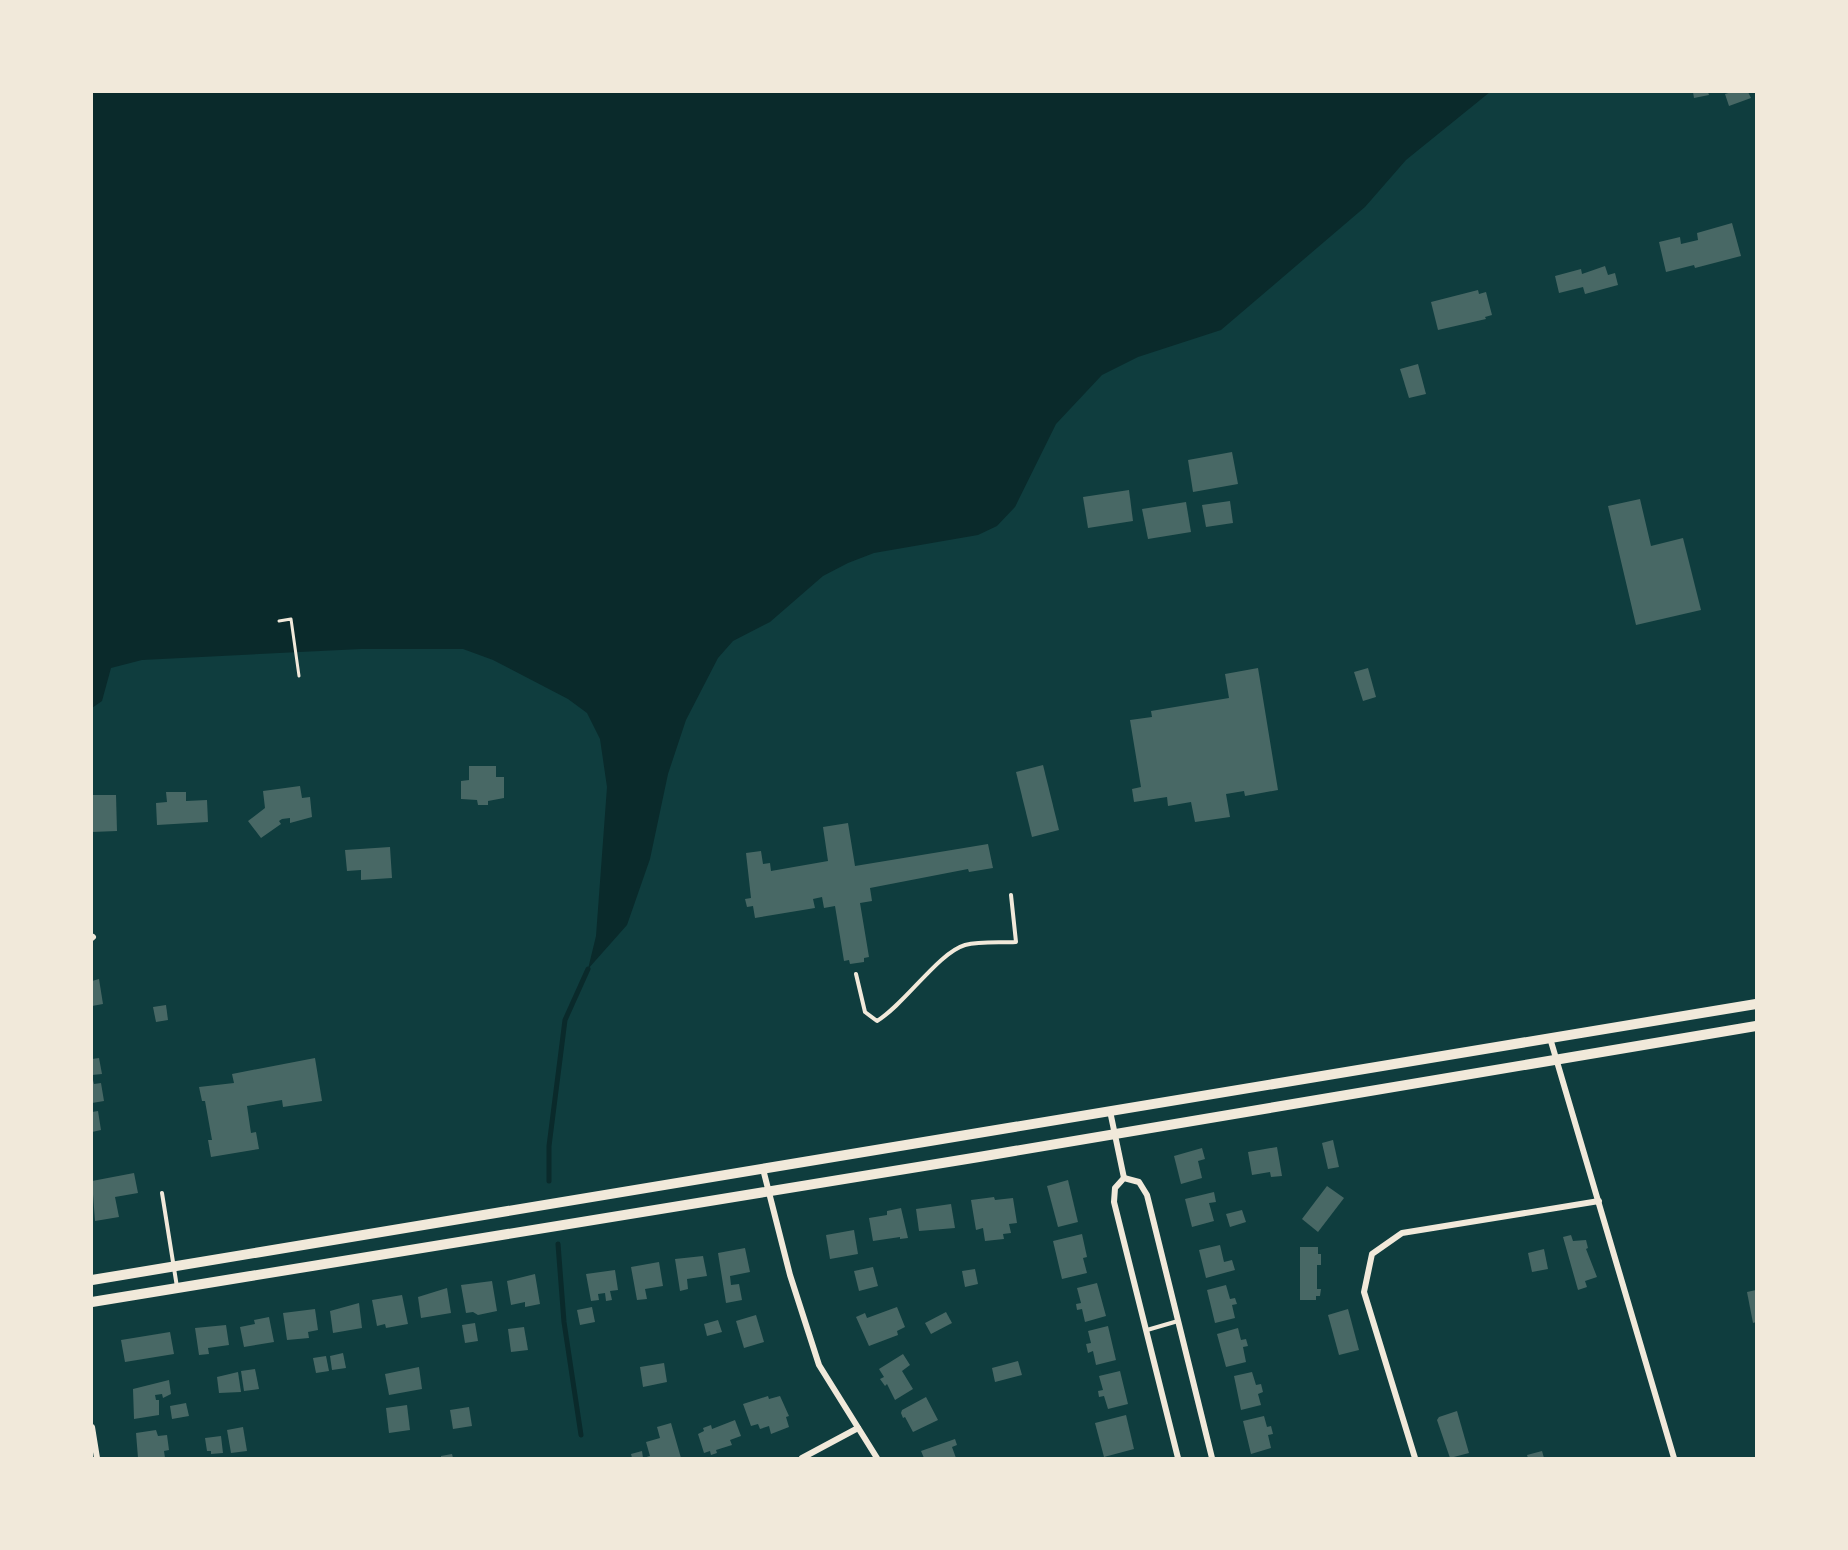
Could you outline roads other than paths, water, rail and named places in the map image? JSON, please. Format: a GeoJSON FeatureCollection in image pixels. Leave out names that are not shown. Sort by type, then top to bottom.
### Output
{"type":"FeatureCollection","features":[{"type":"Feature","properties":{"kind":"main road"},"geometry":{"type":"LineString","coordinates":[[92,1280],[1756,1004]]}},
{"type":"Feature","properties":{"kind":"main road"},"geometry":{"type":"LineString","coordinates":[[92,1302],[1756,1026]]}},
{"type":"Feature","properties":{"kind":"street"},"geometry":{"type":"LineString","coordinates":[[1550,1038],[1674,1458]]}},
{"type":"Feature","properties":{"kind":"street"},"geometry":{"type":"LineString","coordinates":[[1110,1111],[1124,1178]]}},
{"type":"Feature","properties":{"kind":"street"},"geometry":{"type":"LineString","coordinates":[[763,1169],[790,1275],[819,1365],[877,1458]]}},
{"type":"Feature","properties":{"kind":"street"},"geometry":{"type":"LineString","coordinates":[[1124,1178],[1139,1182],[1147,1195],[1212,1458]]}},
{"type":"Feature","properties":{"kind":"street"},"geometry":{"type":"LineString","coordinates":[[1124,1178],[1116,1184],[1113,1197],[1178,1458]]}},
{"type":"Feature","properties":{"kind":"street"},"geometry":{"type":"LineString","coordinates":[[1415,1458],[1364,1292],[1372,1254],[1402,1233],[1599,1201]]}},
{"type":"Feature","properties":{"kind":"street"},"geometry":{"type":"LineString","coordinates":[[92,1427],[97,1458]]}},
{"type":"Feature","properties":{"kind":"street"},"geometry":{"type":"LineString","coordinates":[[802,1458],[858,1428]]}},
{"type":"Feature","properties":{"kind":"lane"},"geometry":{"type":"LineString","coordinates":[[856,974],[865,1012],[877,1021],[891,1013],[952,952],[965,945],[1016,942],[1011,895]]}},
{"type":"Feature","properties":{"kind":"lane"},"geometry":{"type":"LineString","coordinates":[[162,1193],[177,1288]]}},
{"type":"Feature","properties":{"kind":"lane"},"geometry":{"type":"LineString","coordinates":[[1146,1330],[1178,1322]]}},
{"type":"Feature","properties":{"kind":"water"},"geometry":{"type":"Polygon","coordinates":[[[92,92],[1490,92],[1406,160],[1365,207],[1221,330],[1138,357],[1102,375],[1056,424],[1015,507],[997,526],[978,535],[874,553],[848,563],[823,576],[770,622],[733,641],[718,658],[686,720],[668,774],[650,859],[627,925],[588,969],[596,936],[607,787],[600,739],[587,713],[568,699],[493,660],[463,649],[361,649],[142,660],[111,668],[102,701],[92,708],[92,92]]]}},
{"type":"Feature","properties":{"kind":"waterway"},"geometry":{"type":"LineString","coordinates":[[549,1181],[549,1146],[565,1020],[588,969]]}},
{"type":"Feature","properties":{"kind":"waterway"},"geometry":{"type":"LineString","coordinates":[[558,1244],[564,1322],[581,1435]]}}]}
